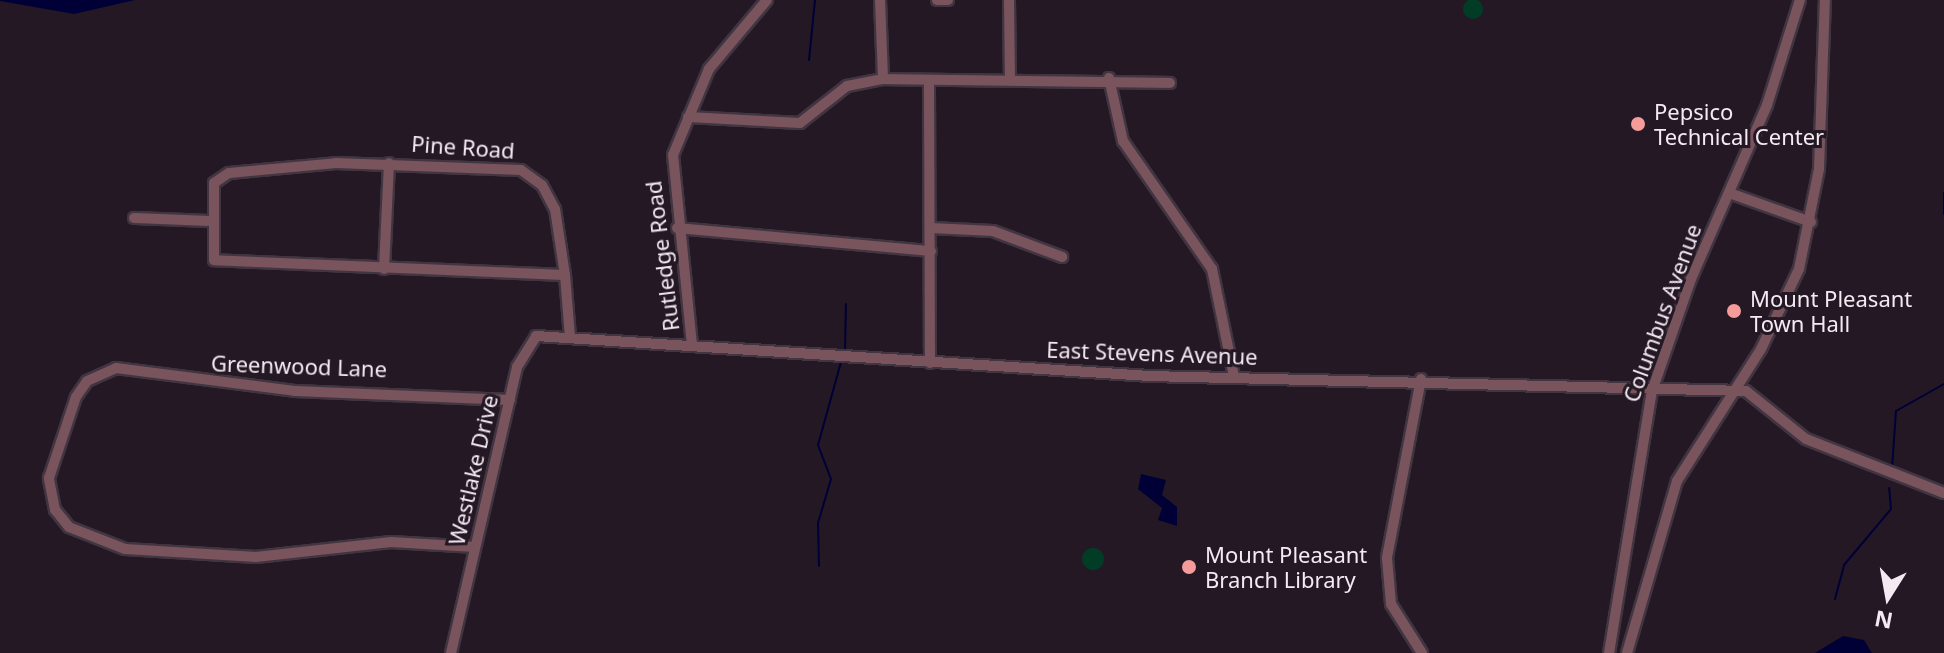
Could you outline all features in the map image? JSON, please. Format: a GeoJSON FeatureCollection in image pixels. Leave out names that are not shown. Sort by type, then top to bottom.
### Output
{"type":"FeatureCollection","features":[{"type":"Feature","properties":{"kind":"street","name":"Rutledge Road"},"geometry":{"type":"LineString","coordinates":[[692,345],[672,166],[688,117],[709,69],[767,0]]}},
{"type":"Feature","properties":{"kind":"street"},"geometry":{"type":"LineString","coordinates":[[880,0],[883,79]]}},
{"type":"Feature","properties":{"kind":"street"},"geometry":{"type":"LineString","coordinates":[[937,0],[948,0]]}},
{"type":"Feature","properties":{"kind":"street"},"geometry":{"type":"LineString","coordinates":[[1009,0],[1010,79]]}},
{"type":"Feature","properties":{"kind":"street","name":"Columbus Avenue"},"geometry":{"type":"LineString","coordinates":[[1609,653],[1652,391],[1729,193],[1772,93],[1800,0]]}},
{"type":"Feature","properties":{"kind":"street"},"geometry":{"type":"LineString","coordinates":[[1627,653],[1667,504],[1785,306],[1811,222],[1825,0]]}},
{"type":"Feature","properties":{"kind":"street"},"geometry":{"type":"LineString","coordinates":[[688,117],[800,123],[847,86],[883,79],[929,85],[1010,79],[1109,78],[1170,83]]}},
{"type":"Feature","properties":{"kind":"street"},"geometry":{"type":"LineString","coordinates":[[1109,78],[1123,141],[1212,269],[1234,376]]}},
{"type":"Feature","properties":{"kind":"street"},"geometry":{"type":"LineString","coordinates":[[929,85],[930,363]]}},
{"type":"Feature","properties":{"kind":"street"},"geometry":{"type":"LineString","coordinates":[[384,269],[389,163]]}},
{"type":"Feature","properties":{"kind":"street","name":"Pine Road"},"geometry":{"type":"LineString","coordinates":[[211,221],[214,183],[222,176],[389,163],[482,164],[534,178],[555,209],[570,337]]}},
{"type":"Feature","properties":{"kind":"street"},"geometry":{"type":"LineString","coordinates":[[1729,193],[1811,222]]}},
{"type":"Feature","properties":{"kind":"street"},"geometry":{"type":"LineString","coordinates":[[134,218],[211,221],[210,258],[228,264],[565,275]]}},
{"type":"Feature","properties":{"kind":"street"},"geometry":{"type":"LineString","coordinates":[[677,228],[931,251]]}},
{"type":"Feature","properties":{"kind":"street"},"geometry":{"type":"LineString","coordinates":[[931,228],[993,231],[1062,257]]}},
{"type":"Feature","properties":{"kind":"street","name":"East Stevens Avenue"},"geometry":{"type":"LineString","coordinates":[[570,337],[930,363],[1733,392]]}},
{"type":"Feature","properties":{"kind":"street","name":"Westlake Drive"},"geometry":{"type":"LineString","coordinates":[[451,653],[527,340],[570,337]]}},
{"type":"Feature","properties":{"kind":"street","name":"Greenwood Lane"},"geometry":{"type":"LineString","coordinates":[[475,547],[391,542],[256,557],[125,549],[69,527],[55,510],[49,478],[81,388],[116,368],[295,391],[510,400]]}},
{"type":"Feature","properties":{"kind":"street"},"geometry":{"type":"LineString","coordinates":[[1421,379],[1387,558],[1391,604],[1422,653]]}},
{"type":"Feature","properties":{"kind":"street"},"geometry":{"type":"LineString","coordinates":[[1733,392],[1751,393],[1806,439],[1853,462],[1944,493]]}},
{"type":"Feature","properties":{"kind":"green space"},"geometry":{"type":"Polygon","coordinates":[[[1473,-1],[1480,2],[1483,9],[1480,16],[1473,19],[1466,16],[1463,9],[1466,2],[1473,-1]]]}},
{"type":"Feature","properties":{"kind":"green space"},"geometry":{"type":"Polygon","coordinates":[[[1093,548],[1101,551],[1104,559],[1101,567],[1093,570],[1085,567],[1082,559],[1085,551],[1093,548]]]}},
{"type":"Feature","properties":{"kind":"shaded area"},"geometry":{"type":"Polygon","coordinates":[[[0,0],[135,0],[74,14],[0,1],[0,0]]]}},
{"type":"Feature","properties":{"kind":"shaded area"},"geometry":{"type":"Polygon","coordinates":[[[1141,474],[1166,480],[1162,495],[1177,507],[1177,526],[1158,520],[1162,508],[1138,489],[1141,474]]]}},
{"type":"Feature","properties":{"kind":"shaded area"},"geometry":{"type":"Polygon","coordinates":[[[1843,636],[1864,640],[1872,653],[1815,653],[1843,636]]]}},
{"type":"Feature","properties":{"kind":"waterway"},"geometry":{"type":"LineString","coordinates":[[809,60],[815,0]]}},
{"type":"Feature","properties":{"kind":"waterway"},"geometry":{"type":"LineString","coordinates":[[1944,193],[1944,214]]}},
{"type":"Feature","properties":{"kind":"waterway"},"geometry":{"type":"LineString","coordinates":[[845,350],[846,304]]}},
{"type":"Feature","properties":{"kind":"waterway"},"geometry":{"type":"LineString","coordinates":[[819,566],[818,523],[831,479],[818,445],[841,362]]}},
{"type":"Feature","properties":{"kind":"waterway"},"geometry":{"type":"LineString","coordinates":[[1892,469],[1896,411],[1944,384]]}},
{"type":"Feature","properties":{"kind":"waterway"},"geometry":{"type":"LineString","coordinates":[[1835,599],[1844,565],[1891,509],[1889,488]]}},
{"type":"Feature","properties":{"kind":"place","name":"Pepsico Technical Center"},"geometry":{"type":"Point","coordinates":[1638,124]}},
{"type":"Feature","properties":{"kind":"place","name":"Mount Pleasant Town Hall"},"geometry":{"type":"Point","coordinates":[1734,311]}},
{"type":"Feature","properties":{"kind":"place","name":"Mount Pleasant Branch Library"},"geometry":{"type":"Point","coordinates":[1189,567]}}]}
